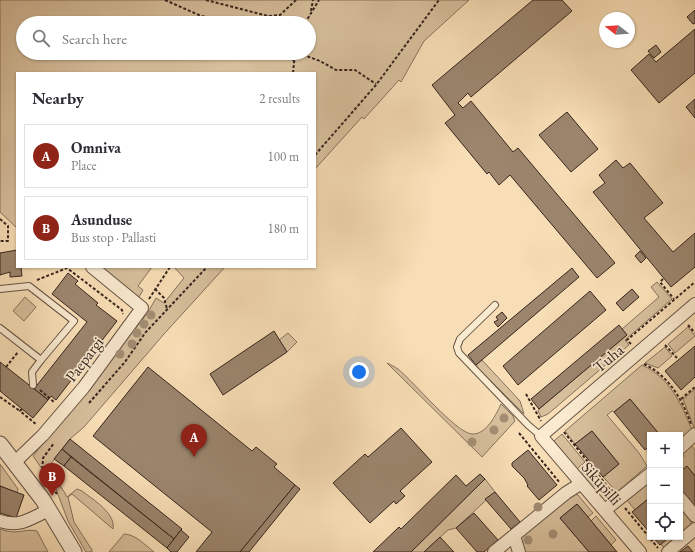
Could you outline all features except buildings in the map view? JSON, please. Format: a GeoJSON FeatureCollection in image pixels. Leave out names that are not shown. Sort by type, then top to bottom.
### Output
{"type":"FeatureCollection","features":[{"type":"Feature","properties":{"kind":"street"},"geometry":{"type":"LineString","coordinates":[[93,268],[142,308]]}},
{"type":"Feature","properties":{"kind":"street","name":"Tuha"},"geometry":{"type":"LineString","coordinates":[[541,436],[695,304]]}},
{"type":"Feature","properties":{"kind":"street","name":"Paepargi"},"geometry":{"type":"LineString","coordinates":[[14,463],[43,435],[84,387],[142,308]]}},
{"type":"Feature","properties":{"kind":"street"},"geometry":{"type":"LineString","coordinates":[[683,445],[695,434]]}},
{"type":"Feature","properties":{"kind":"street","name":"Sikupilli"},"geometry":{"type":"LineString","coordinates":[[541,436],[580,484],[605,510],[640,552]]}},
{"type":"Feature","properties":{"kind":"street"},"geometry":{"type":"LineString","coordinates":[[0,444],[14,463],[22,482],[74,552]]}},
{"type":"Feature","properties":{"kind":"street"},"geometry":{"type":"LineString","coordinates":[[605,510],[647,476]]}},
{"type":"Feature","properties":{"kind":"street"},"geometry":{"type":"LineString","coordinates":[[494,552],[566,493],[580,484]]}},
{"type":"Feature","properties":{"kind":"street"},"geometry":{"type":"LineString","coordinates":[[683,502],[695,516]]}},
{"type":"Feature","properties":{"kind":"street"},"geometry":{"type":"LineString","coordinates":[[0,521],[21,524],[44,512]]}},
{"type":"Feature","properties":{"kind":"street"},"geometry":{"type":"LineString","coordinates":[[44,512],[52,537],[64,552]]}},
{"type":"Feature","properties":{"kind":"street"},"geometry":{"type":"LineString","coordinates":[[668,552],[695,529]]}},
{"type":"Feature","properties":{"kind":"street"},"geometry":{"type":"LineString","coordinates":[[514,536],[519,552]]}},
{"type":"Feature","properties":{"kind":"lane"},"geometry":{"type":"LineString","coordinates":[[0,289],[29,286],[74,321],[32,372],[35,386]]}},
{"type":"Feature","properties":{"kind":"lane"},"geometry":{"type":"LineString","coordinates":[[495,305],[460,339],[457,347],[459,353],[528,425],[541,436]]}},
{"type":"Feature","properties":{"kind":"lane"},"geometry":{"type":"LineString","coordinates":[[0,328],[41,360]]}},
{"type":"Feature","properties":{"kind":"path"},"geometry":{"type":"LineString","coordinates":[[165,0],[202,16]]}},
{"type":"Feature","properties":{"kind":"path"},"geometry":{"type":"LineString","coordinates":[[206,0],[268,16],[280,15],[296,0]]}},
{"type":"Feature","properties":{"kind":"path"},"geometry":{"type":"LineString","coordinates":[[311,12],[313,0]]}},
{"type":"Feature","properties":{"kind":"path"},"geometry":{"type":"LineString","coordinates":[[309,16],[319,0]]}},
{"type":"Feature","properties":{"kind":"path"},"geometry":{"type":"LineString","coordinates":[[316,154],[376,84],[439,0]]}},
{"type":"Feature","properties":{"kind":"path"},"geometry":{"type":"LineString","coordinates":[[316,59],[336,70],[355,70],[376,84]]}},
{"type":"Feature","properties":{"kind":"path"},"geometry":{"type":"LineString","coordinates":[[293,60],[294,64]]}},
{"type":"Feature","properties":{"kind":"path"},"geometry":{"type":"LineString","coordinates":[[292,72],[294,60]]}},
{"type":"Feature","properties":{"kind":"path"},"geometry":{"type":"LineString","coordinates":[[0,219],[8,226],[8,241],[0,241]]}},
{"type":"Feature","properties":{"kind":"path"},"geometry":{"type":"LineString","coordinates":[[32,281],[49,277],[64,268],[69,269],[122,310],[126,330]]}},
{"type":"Feature","properties":{"kind":"path"},"geometry":{"type":"LineString","coordinates":[[142,308],[169,268]]}},
{"type":"Feature","properties":{"kind":"path"},"geometry":{"type":"LineString","coordinates":[[89,403],[125,362],[145,333],[206,268]]}},
{"type":"Feature","properties":{"kind":"path"},"geometry":{"type":"LineString","coordinates":[[663,279],[660,282],[674,299]]}},
{"type":"Feature","properties":{"kind":"path"},"geometry":{"type":"LineString","coordinates":[[631,345],[627,340],[695,282]]}},
{"type":"Feature","properties":{"kind":"path"},"geometry":{"type":"LineString","coordinates":[[155,289],[164,298],[167,309]]}},
{"type":"Feature","properties":{"kind":"path"},"geometry":{"type":"LineString","coordinates":[[688,325],[695,333]]}},
{"type":"Feature","properties":{"kind":"path"},"geometry":{"type":"LineString","coordinates":[[665,345],[677,358]]}},
{"type":"Feature","properties":{"kind":"path"},"geometry":{"type":"LineString","coordinates":[[6,367],[23,346]]}},
{"type":"Feature","properties":{"kind":"path"},"geometry":{"type":"LineString","coordinates":[[643,363],[656,370],[681,399],[695,434]]}},
{"type":"Feature","properties":{"kind":"path"},"geometry":{"type":"LineString","coordinates":[[35,386],[51,399]]}},
{"type":"Feature","properties":{"kind":"path"},"geometry":{"type":"LineString","coordinates":[[681,399],[695,387]]}},
{"type":"Feature","properties":{"kind":"path"},"geometry":{"type":"LineString","coordinates":[[526,394],[542,422]]}},
{"type":"Feature","properties":{"kind":"path"},"geometry":{"type":"LineString","coordinates":[[0,397],[21,410],[34,423]]}},
{"type":"Feature","properties":{"kind":"path"},"geometry":{"type":"LineString","coordinates":[[563,430],[602,480]]}},
{"type":"Feature","properties":{"kind":"path"},"geometry":{"type":"LineString","coordinates":[[519,433],[560,483],[560,486]]}},
{"type":"Feature","properties":{"kind":"path"},"geometry":{"type":"LineString","coordinates":[[42,474],[44,455],[56,440]]}},
{"type":"Feature","properties":{"kind":"path"},"geometry":{"type":"LineString","coordinates":[[543,469],[546,466]]}},
{"type":"Feature","properties":{"kind":"path"},"geometry":{"type":"LineString","coordinates":[[618,500],[661,552]]}},
{"type":"Feature","properties":{"kind":"shaded area"},"geometry":{"type":"Polygon","coordinates":[[[0,0],[469,0],[424,41],[401,82],[399,80],[364,119],[362,117],[316,168],[316,72],[16,72],[16,227],[0,212],[0,0]]]}},
{"type":"Feature","properties":{"kind":"shaded area"},"geometry":{"type":"Polygon","coordinates":[[[100,268],[151,268],[138,286],[143,290],[138,299],[100,268]]]}},
{"type":"Feature","properties":{"kind":"shaded area"},"geometry":{"type":"Polygon","coordinates":[[[175,268],[224,268],[164,334],[84,427],[70,439],[50,465],[54,477],[67,497],[77,489],[82,491],[97,502],[111,517],[113,529],[72,494],[68,497],[74,522],[92,550],[92,552],[86,552],[68,521],[56,489],[33,456],[147,314],[156,298],[164,303],[184,278],[175,268]]]}},
{"type":"Feature","properties":{"kind":"shaded area"},"geometry":{"type":"Polygon","coordinates":[[[657,282],[672,299],[625,340],[629,345],[548,414],[541,417],[538,411],[539,409],[627,335],[622,329],[659,297],[651,287],[657,282]]]}},
{"type":"Feature","properties":{"kind":"shaded area"},"geometry":{"type":"Polygon","coordinates":[[[25,297],[36,307],[24,321],[13,311],[25,297]]]}},
{"type":"Feature","properties":{"kind":"shaded area"},"geometry":{"type":"Polygon","coordinates":[[[688,327],[695,336],[675,353],[668,344],[688,327]]]}},
{"type":"Feature","properties":{"kind":"shaded area"},"geometry":{"type":"Polygon","coordinates":[[[288,333],[297,342],[287,352],[279,340],[288,333]]]}},
{"type":"Feature","properties":{"kind":"shaded area"},"geometry":{"type":"Polygon","coordinates":[[[665,347],[672,356],[658,368],[645,363],[665,347]]]}},
{"type":"Feature","properties":{"kind":"shaded area"},"geometry":{"type":"Polygon","coordinates":[[[482,360],[520,401],[524,414],[478,368],[476,365],[482,360]]]}},
{"type":"Feature","properties":{"kind":"shaded area"},"geometry":{"type":"Polygon","coordinates":[[[387,363],[405,375],[435,406],[465,431],[472,434],[486,428],[490,424],[501,404],[513,416],[515,421],[482,457],[387,363]]]}},
{"type":"Feature","properties":{"kind":"shaded area"},"geometry":{"type":"Polygon","coordinates":[[[642,365],[652,370],[667,384],[679,401],[692,430],[683,438],[683,432],[658,432],[630,399],[614,412],[612,411],[607,415],[639,453],[647,466],[617,492],[603,477],[619,464],[592,431],[575,444],[565,431],[642,365]]]}},
{"type":"Feature","properties":{"kind":"shaded area"},"geometry":{"type":"Polygon","coordinates":[[[695,389],[695,427],[694,428],[683,399],[695,389]]]}},
{"type":"Feature","properties":{"kind":"shaded area"},"geometry":{"type":"Polygon","coordinates":[[[562,434],[585,462],[577,469],[554,441],[562,434]]]}},
{"type":"Feature","properties":{"kind":"shaded area"},"geometry":{"type":"Polygon","coordinates":[[[691,445],[695,450],[695,476],[687,466],[683,469],[683,452],[691,445]]]}},
{"type":"Feature","properties":{"kind":"shaded area"},"geometry":{"type":"Polygon","coordinates":[[[0,464],[18,489],[17,493],[0,486],[0,464]]]}},
{"type":"Feature","properties":{"kind":"shaded area"},"geometry":{"type":"Polygon","coordinates":[[[589,466],[600,480],[592,487],[580,473],[589,466]]]}},
{"type":"Feature","properties":{"kind":"shaded area"},"geometry":{"type":"Polygon","coordinates":[[[485,479],[495,492],[456,528],[448,530],[424,552],[411,552],[485,479]]]}},
{"type":"Feature","properties":{"kind":"shaded area"},"geometry":{"type":"Polygon","coordinates":[[[647,483],[647,500],[635,510],[627,500],[647,483]]]}},
{"type":"Feature","properties":{"kind":"shaded area"},"geometry":{"type":"Polygon","coordinates":[[[574,494],[578,495],[593,513],[588,517],[577,504],[560,518],[589,552],[522,552],[517,541],[574,494]]]}},
{"type":"Feature","properties":{"kind":"shaded area"},"geometry":{"type":"Polygon","coordinates":[[[683,511],[691,520],[691,526],[683,534],[683,511]]]}},
{"type":"Feature","properties":{"kind":"shaded area"},"geometry":{"type":"Polygon","coordinates":[[[596,516],[616,540],[611,545],[591,521],[596,516]]]}},
{"type":"Feature","properties":{"kind":"shaded area"},"geometry":{"type":"Polygon","coordinates":[[[0,529],[11,532],[28,530],[37,531],[48,552],[0,552],[0,529]]]}},
{"type":"Feature","properties":{"kind":"shaded area"},"geometry":{"type":"Polygon","coordinates":[[[124,534],[128,534],[136,538],[154,552],[109,552],[124,534]]]}},
{"type":"Feature","properties":{"kind":"shaded area"},"geometry":{"type":"Polygon","coordinates":[[[666,540],[678,540],[667,551],[661,544],[666,540]]]}},
{"type":"Feature","properties":{"kind":"place","name":"Omniva"},"geometry":{"type":"Point","coordinates":[194,457]}},
{"type":"Feature","properties":{"kind":"place","name":"Asunduse"},"geometry":{"type":"Point","coordinates":[52,496]}}]}
